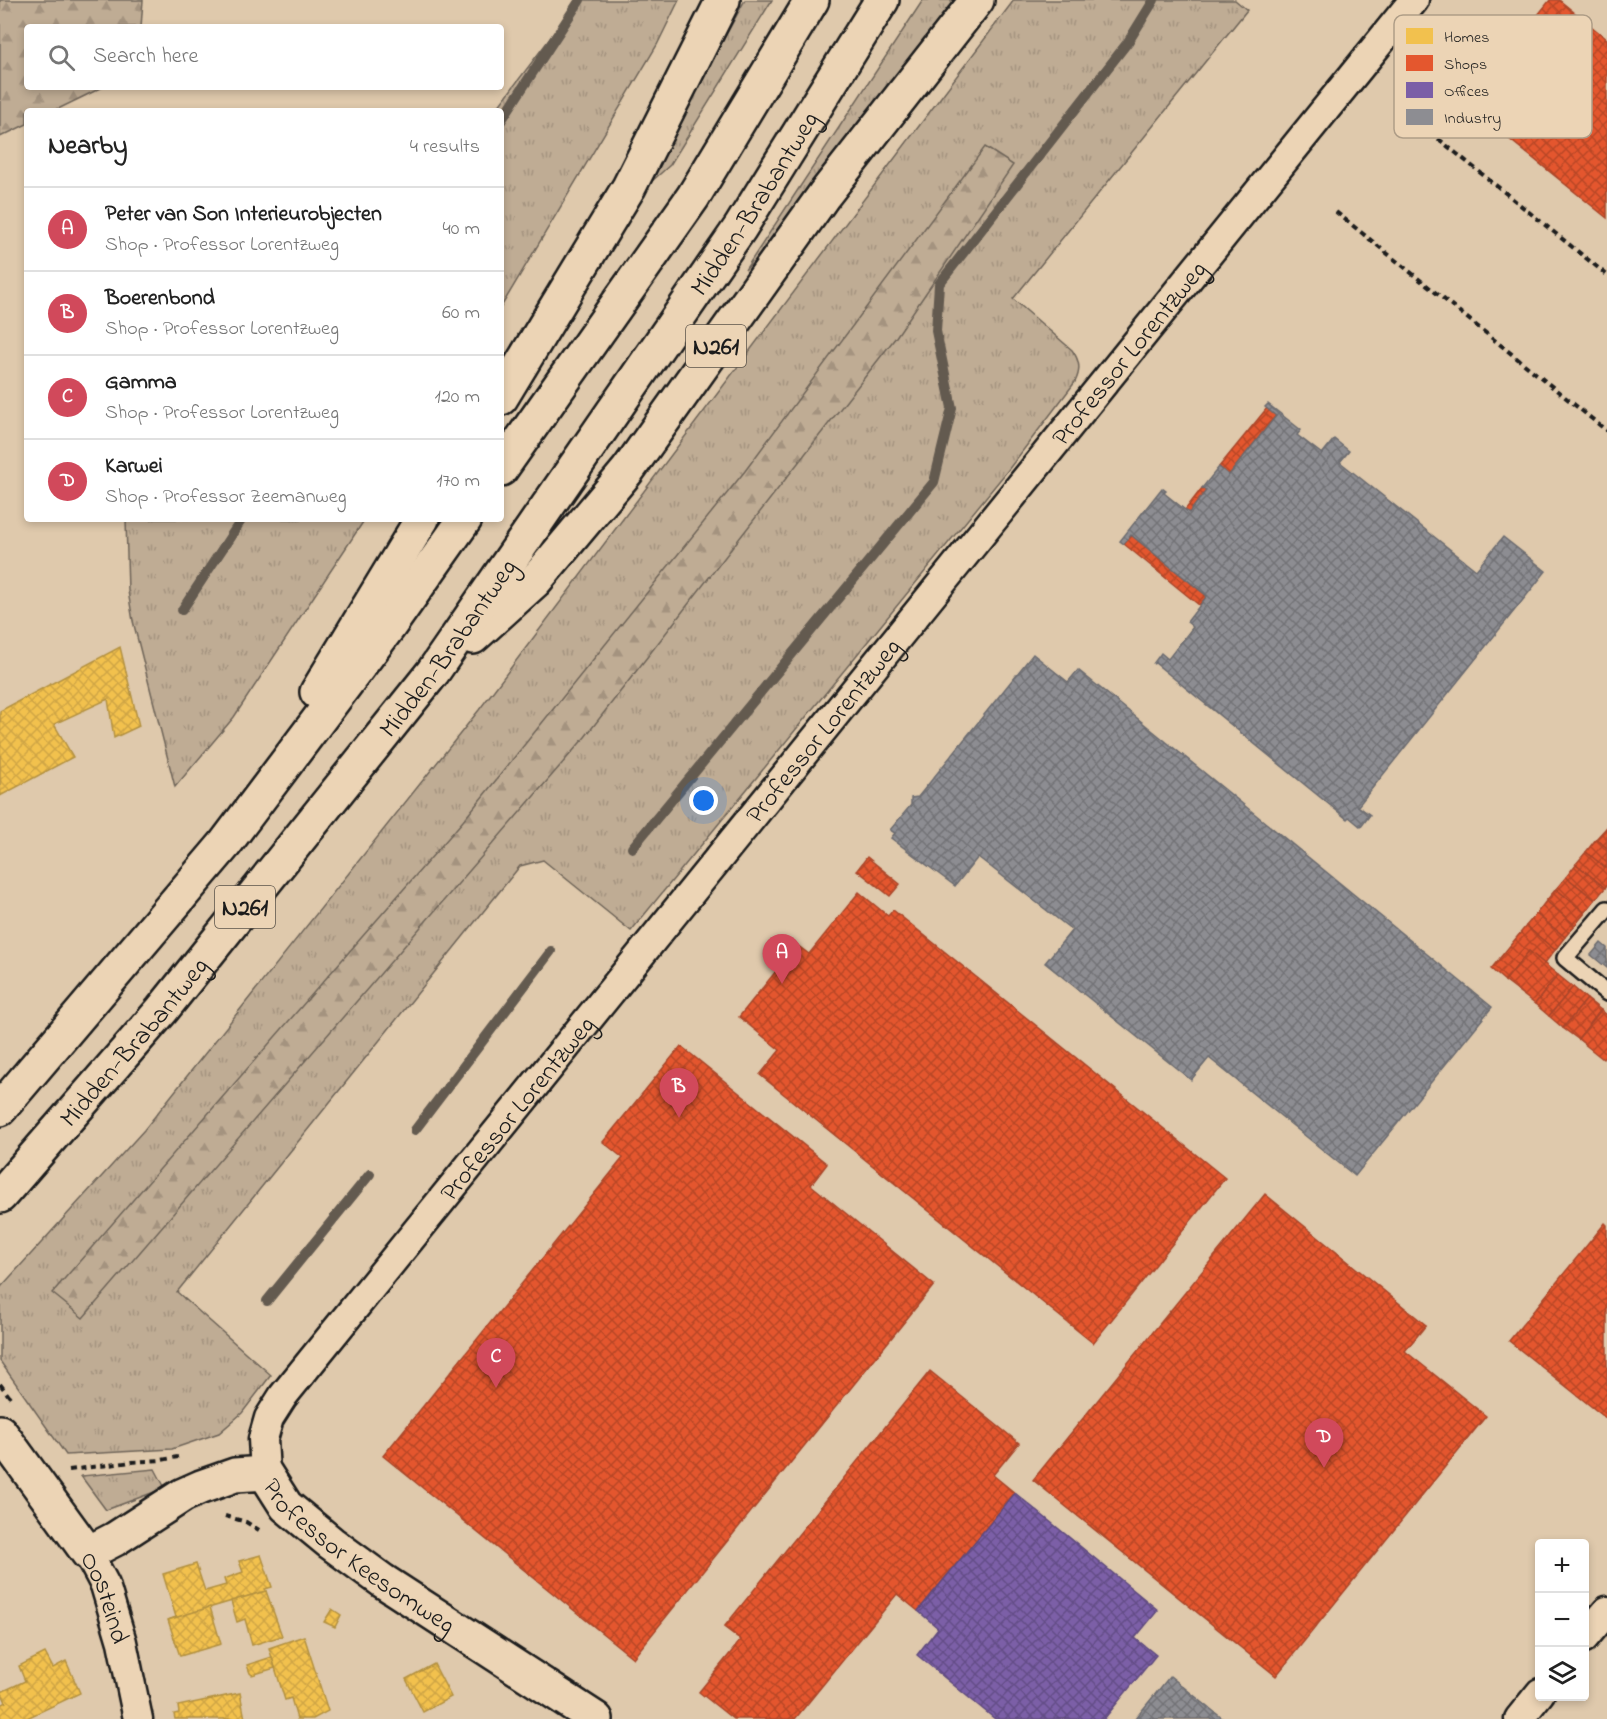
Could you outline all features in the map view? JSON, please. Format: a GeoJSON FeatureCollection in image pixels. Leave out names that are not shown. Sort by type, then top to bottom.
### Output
{"type":"FeatureCollection","features":[{"type":"Feature","properties":{"kind":"main road"},"geometry":{"type":"LineString","coordinates":[[504,393],[629,187],[723,0]]}},
{"type":"Feature","properties":{"kind":"main road","name":"Midden-Brabantweg"},"geometry":{"type":"LineString","coordinates":[[504,465],[693,197],[812,0]]}},
{"type":"Feature","properties":{"kind":"main road","name":"Midden-Brabantweg"},"geometry":{"type":"LineString","coordinates":[[0,1196],[162,1010],[433,672],[740,228],[882,0]]}},
{"type":"Feature","properties":{"kind":"main road","name":"N261"},"geometry":{"type":"LineString","coordinates":[[433,672],[536,581],[628,470],[824,195],[977,0]]}},
{"type":"Feature","properties":{"kind":"main road","name":"N261"},"geometry":{"type":"LineString","coordinates":[[225,844],[420,522]]}},
{"type":"Feature","properties":{"kind":"main road","name":"N261"},"geometry":{"type":"LineString","coordinates":[[0,1109],[225,844],[390,625],[463,522]]}},
{"type":"Feature","properties":{"kind":"main road","name":"Oosteind"},"geometry":{"type":"LineString","coordinates":[[0,1432],[88,1553]]}},
{"type":"Feature","properties":{"kind":"main road","name":"Professor Keesomweg"},"geometry":{"type":"LineString","coordinates":[[88,1553],[115,1539],[183,1495],[235,1475],[264,1473],[286,1506],[382,1581],[597,1719]]}},
{"type":"Feature","properties":{"kind":"street","name":"Professor Lorentzweg"},"geometry":{"type":"LineString","coordinates":[[1402,15],[1414,0]]}},
{"type":"Feature","properties":{"kind":"street","name":"Professor Lorentzweg"},"geometry":{"type":"LineString","coordinates":[[264,1473],[263,1440],[269,1418],[283,1396],[1394,25]]}},
{"type":"Feature","properties":{"kind":"street","name":"Oosteind"},"geometry":{"type":"LineString","coordinates":[[88,1553],[105,1585],[122,1642],[138,1719]]}},
{"type":"Feature","properties":{"kind":"street"},"geometry":{"type":"LineString","coordinates":[[1589,1632],[1607,1611]]}},
{"type":"Feature","properties":{"kind":"street"},"geometry":{"type":"LineString","coordinates":[[1519,1719],[1535,1699]]}},
{"type":"Feature","properties":{"kind":"lane"},"geometry":{"type":"LineString","coordinates":[[1607,909],[1565,958],[1607,993]]}},
{"type":"Feature","properties":{"kind":"path"},"geometry":{"type":"LineString","coordinates":[[1437,138],[1607,275]]}},
{"type":"Feature","properties":{"kind":"path"},"geometry":{"type":"LineString","coordinates":[[1336,212],[1607,432]]}},
{"type":"Feature","properties":{"kind":"path"},"geometry":{"type":"LineString","coordinates":[[63,1471],[161,1460],[184,1455]]}},
{"type":"Feature","properties":{"kind":"path","name":"Professor Keesomweg"},"geometry":{"type":"LineString","coordinates":[[222,1515],[246,1522],[266,1534]]}},
{"type":"Feature","properties":{"kind":"green space"},"geometry":{"type":"Polygon","coordinates":[[[0,0],[143,0],[141,24],[24,24],[24,90],[97,90],[60,108],[24,108],[24,125],[0,137],[0,0]]]}},
{"type":"Feature","properties":{"kind":"green space"},"geometry":{"type":"Polygon","coordinates":[[[579,0],[679,0],[657,45],[504,302],[504,108],[497,108],[579,0]]]}},
{"type":"Feature","properties":{"kind":"green space"},"geometry":{"type":"Polygon","coordinates":[[[745,0],[772,0],[670,165],[642,190],[745,0]]]}},
{"type":"Feature","properties":{"kind":"green space"},"geometry":{"type":"Polygon","coordinates":[[[923,0],[959,0],[791,226],[745,270],[923,0]]]}},
{"type":"Feature","properties":{"kind":"green space"},"geometry":{"type":"Polygon","coordinates":[[[1014,0],[1235,0],[1247,10],[1013,299],[1072,350],[1079,366],[1075,382],[1008,470],[631,931],[543,860],[520,866],[177,1292],[271,1375],[242,1413],[219,1433],[172,1449],[66,1455],[0,1361],[0,1288],[144,1130],[479,710],[1014,0]]]}},
{"type":"Feature","properties":{"kind":"green space"},"geometry":{"type":"Polygon","coordinates":[[[985,147],[1013,165],[896,337],[585,737],[83,1318],[52,1293],[463,821],[745,471],[985,147]]]}},
{"type":"Feature","properties":{"kind":"green space"},"geometry":{"type":"Polygon","coordinates":[[[126,522],[363,522],[234,717],[175,787],[133,621],[128,591],[126,522]]]}},
{"type":"Feature","properties":{"kind":"green space"},"geometry":{"type":"Polygon","coordinates":[[[155,1469],[165,1488],[106,1510],[81,1476],[155,1469]]]}},
{"type":"Feature","properties":{"kind":"building: Homes"},"geometry":{"type":"Polygon","coordinates":[[[120,647],[139,726],[114,738],[108,699],[54,724],[73,757],[0,796],[0,711],[120,647]]]}},
{"type":"Feature","properties":{"kind":"building: Homes"},"geometry":{"type":"Polygon","coordinates":[[[261,1555],[272,1587],[265,1589],[266,1591],[168,1620],[176,1617],[163,1574],[196,1564],[205,1591],[226,1585],[224,1579],[243,1572],[239,1561],[261,1555]]]}},
{"type":"Feature","properties":{"kind":"building: Homes"},"geometry":{"type":"Polygon","coordinates":[[[266,1591],[282,1636],[252,1645],[245,1619],[237,1622],[231,1601],[266,1591]]]}},
{"type":"Feature","properties":{"kind":"building: Homes"},"geometry":{"type":"Polygon","coordinates":[[[210,1607],[221,1644],[180,1656],[168,1620],[210,1607]]]}},
{"type":"Feature","properties":{"kind":"building: Homes"},"geometry":{"type":"Polygon","coordinates":[[[332,1609],[341,1615],[335,1627],[324,1622],[332,1609]]]}},
{"type":"Feature","properties":{"kind":"building: Homes"},"geometry":{"type":"Polygon","coordinates":[[[304,1636],[328,1711],[313,1719],[297,1719],[291,1698],[285,1700],[269,1648],[304,1636]]]}},
{"type":"Feature","properties":{"kind":"building: Homes"},"geometry":{"type":"Polygon","coordinates":[[[45,1653],[53,1668],[66,1661],[80,1693],[25,1719],[0,1719],[0,1705],[6,1702],[1,1692],[25,1681],[19,1666],[45,1653]]]}},
{"type":"Feature","properties":{"kind":"building: Homes"},"geometry":{"type":"Polygon","coordinates":[[[272,1657],[275,1668],[252,1675],[250,1673],[247,1665],[272,1657]]]}},
{"type":"Feature","properties":{"kind":"building: Homes"},"geometry":{"type":"Polygon","coordinates":[[[434,1664],[451,1697],[423,1712],[406,1679],[434,1664]]]}},
{"type":"Feature","properties":{"kind":"building: Homes"},"geometry":{"type":"Polygon","coordinates":[[[240,1693],[245,1719],[175,1719],[174,1714],[179,1713],[178,1706],[240,1693]]]}},
{"type":"Feature","properties":{"kind":"building: Shops"},"geometry":{"type":"Polygon","coordinates":[[[1550,0],[1559,0],[1577,15],[1538,15],[1550,0]]]}},
{"type":"Feature","properties":{"kind":"building: Shops"},"geometry":{"type":"Polygon","coordinates":[[[1592,27],[1607,39],[1607,218],[1508,138],[1592,138],[1592,27]]]}},
{"type":"Feature","properties":{"kind":"building: Shops"},"geometry":{"type":"Polygon","coordinates":[[[1267,408],[1276,416],[1229,475],[1219,467],[1267,408]]]}},
{"type":"Feature","properties":{"kind":"building: Shops"},"geometry":{"type":"Polygon","coordinates":[[[1202,488],[1206,491],[1189,513],[1185,510],[1202,488]]]}},
{"type":"Feature","properties":{"kind":"building: Shops"},"geometry":{"type":"Polygon","coordinates":[[[1131,535],[1207,596],[1199,605],[1124,544],[1131,535]]]}},
{"type":"Feature","properties":{"kind":"building: Shops"},"geometry":{"type":"Polygon","coordinates":[[[1607,827],[1607,848],[1596,839],[1607,827]]]}},
{"type":"Feature","properties":{"kind":"building: Shops"},"geometry":{"type":"Polygon","coordinates":[[[1596,839],[1607,848],[1607,869],[1586,852],[1596,839]]]}},
{"type":"Feature","properties":{"kind":"building: Shops"},"geometry":{"type":"Polygon","coordinates":[[[1586,852],[1607,869],[1605,888],[1576,864],[1586,852]]]}},
{"type":"Feature","properties":{"kind":"building: Shops"},"geometry":{"type":"Polygon","coordinates":[[[867,857],[900,884],[890,896],[857,870],[867,857]]]}},
{"type":"Feature","properties":{"kind":"building: Shops"},"geometry":{"type":"Polygon","coordinates":[[[1576,864],[1605,888],[1595,900],[1566,877],[1576,864]]]}},
{"type":"Feature","properties":{"kind":"building: Shops"},"geometry":{"type":"Polygon","coordinates":[[[1566,877],[1595,900],[1585,913],[1556,889],[1566,877]]]}},
{"type":"Feature","properties":{"kind":"building: Shops"},"geometry":{"type":"Polygon","coordinates":[[[1556,889],[1585,913],[1575,925],[1546,901],[1556,889]]]}},
{"type":"Feature","properties":{"kind":"building: Shops"},"geometry":{"type":"Polygon","coordinates":[[[859,892],[888,916],[893,910],[1225,1178],[1093,1343],[760,1075],[780,1050],[739,1017],[797,945],[809,954],[859,892]]]}},
{"type":"Feature","properties":{"kind":"building: Shops"},"geometry":{"type":"Polygon","coordinates":[[[1546,901],[1575,925],[1565,937],[1536,914],[1546,901]]]}},
{"type":"Feature","properties":{"kind":"building: Shops"},"geometry":{"type":"Polygon","coordinates":[[[1536,914],[1565,937],[1555,950],[1526,926],[1536,914]]]}},
{"type":"Feature","properties":{"kind":"building: Shops"},"geometry":{"type":"Polygon","coordinates":[[[1526,926],[1555,950],[1544,964],[1529,951],[1505,981],[1491,969],[1526,926]]]}},
{"type":"Feature","properties":{"kind":"building: Shops"},"geometry":{"type":"Polygon","coordinates":[[[1529,951],[1558,975],[1535,1004],[1505,981],[1529,951]]]}},
{"type":"Feature","properties":{"kind":"building: Shops"},"geometry":{"type":"Polygon","coordinates":[[[1558,975],[1573,987],[1549,1016],[1535,1004],[1558,975]]]}},
{"type":"Feature","properties":{"kind":"building: Shops"},"geometry":{"type":"Polygon","coordinates":[[[1573,987],[1587,999],[1563,1028],[1549,1016],[1573,987]]]}},
{"type":"Feature","properties":{"kind":"building: Shops"},"geometry":{"type":"Polygon","coordinates":[[[1587,999],[1601,1010],[1578,1039],[1563,1028],[1587,999]]]}},
{"type":"Feature","properties":{"kind":"building: Shops"},"geometry":{"type":"Polygon","coordinates":[[[1601,1010],[1607,1015],[1607,1054],[1603,1059],[1578,1039],[1601,1010]]]}},
{"type":"Feature","properties":{"kind":"building: Shops"},"geometry":{"type":"Polygon","coordinates":[[[681,1046],[827,1164],[811,1185],[934,1285],[633,1658],[383,1456],[623,1158],[603,1142],[681,1046]]]}},
{"type":"Feature","properties":{"kind":"building: Shops"},"geometry":{"type":"Polygon","coordinates":[[[1265,1194],[1426,1325],[1405,1351],[1486,1416],[1276,1676],[1033,1480],[1265,1194]]]}},
{"type":"Feature","properties":{"kind":"building: Shops"},"geometry":{"type":"Polygon","coordinates":[[[1605,1223],[1607,1225],[1607,1419],[1509,1341],[1605,1223]]]}},
{"type":"Feature","properties":{"kind":"building: Shops"},"geometry":{"type":"Polygon","coordinates":[[[930,1371],[1019,1443],[993,1475],[1015,1493],[918,1611],[897,1594],[795,1719],[733,1719],[699,1692],[741,1640],[724,1627],[930,1371]]]}},
{"type":"Feature","properties":{"kind":"building: Offices"},"geometry":{"type":"Polygon","coordinates":[[[1015,1493],[1158,1610],[1135,1638],[1156,1655],[1104,1719],[995,1719],[917,1655],[938,1628],[918,1611],[1015,1493]]]}},
{"type":"Feature","properties":{"kind":"building: Industry"},"geometry":{"type":"Polygon","coordinates":[[[1268,404],[1301,430],[1297,435],[1322,454],[1334,439],[1349,451],[1340,462],[1476,570],[1503,537],[1546,571],[1358,806],[1370,815],[1361,827],[1349,817],[1347,819],[1155,663],[1153,664],[1161,653],[1168,659],[1193,627],[1187,622],[1207,596],[1131,535],[1124,544],[1120,541],[1162,488],[1166,491],[1164,493],[1189,513],[1206,491],[1202,488],[1219,467],[1229,475],[1276,416],[1265,407],[1268,404]]]}},
{"type":"Feature","properties":{"kind":"building: Industry"},"geometry":{"type":"Polygon","coordinates":[[[1033,654],[1068,682],[1078,670],[1492,1007],[1355,1176],[1209,1058],[1191,1080],[1045,963],[1072,930],[978,857],[955,886],[891,838],[895,833],[890,830],[911,805],[911,798],[918,797],[1033,654]]]}},
{"type":"Feature","properties":{"kind":"building: Industry"},"geometry":{"type":"Polygon","coordinates":[[[1601,943],[1607,948],[1607,968],[1591,955],[1601,943]]]}},
{"type":"Feature","properties":{"kind":"building: Industry"},"geometry":{"type":"Polygon","coordinates":[[[1170,1676],[1223,1719],[1135,1719],[1170,1676]]]}},
{"type":"Feature","properties":{"kind":"waterway"},"geometry":{"type":"LineString","coordinates":[[504,116],[580,0]]}},
{"type":"Feature","properties":{"kind":"waterway"},"geometry":{"type":"LineString","coordinates":[[632,848],[934,482],[952,408],[936,331],[939,284],[1128,42],[1154,0]]}},
{"type":"Feature","properties":{"kind":"waterway"},"geometry":{"type":"LineString","coordinates":[[182,610],[240,522]]}},
{"type":"Feature","properties":{"kind":"waterway"},"geometry":{"type":"LineString","coordinates":[[415,1130],[551,951]]}},
{"type":"Feature","properties":{"kind":"waterway"},"geometry":{"type":"LineString","coordinates":[[267,1301],[370,1174]]}},
{"type":"Feature","properties":{"kind":"place","name":"Peter van Son Interieurobjecten"},"geometry":{"type":"Point","coordinates":[782,984]}},
{"type":"Feature","properties":{"kind":"place","name":"Boerenbond"},"geometry":{"type":"Point","coordinates":[679,1118]}},
{"type":"Feature","properties":{"kind":"place","name":"Gamma"},"geometry":{"type":"Point","coordinates":[496,1388]}},
{"type":"Feature","properties":{"kind":"place","name":"Karwei"},"geometry":{"type":"Point","coordinates":[1324,1468]}}]}
